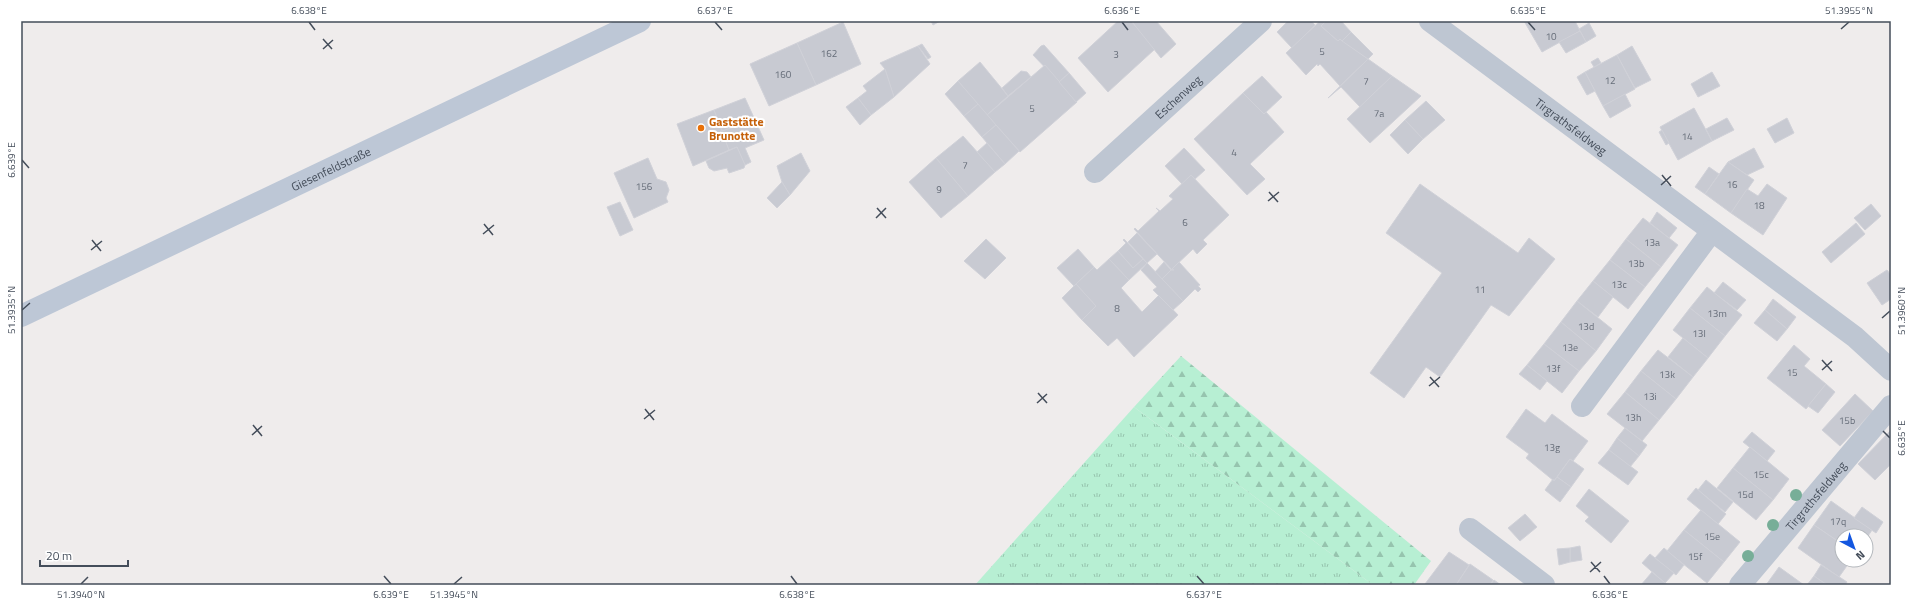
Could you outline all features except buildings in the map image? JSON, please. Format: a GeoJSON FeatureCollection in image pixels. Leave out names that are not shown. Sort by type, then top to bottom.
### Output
{"type":"FeatureCollection","features":[{"type":"Feature","properties":{"kind":"main road","name":"Giesenfeldstraße"},"geometry":{"type":"LineString","coordinates":[[21,316],[640,21]]}},
{"type":"Feature","properties":{"kind":"street","name":"Eschenweg"},"geometry":{"type":"LineString","coordinates":[[1095,172],[1261,21]]}},
{"type":"Feature","properties":{"kind":"street","name":"Tirgrathsfeldweg"},"geometry":{"type":"LineString","coordinates":[[1430,21],[1855,336],[1891,370]]}},
{"type":"Feature","properties":{"kind":"street"},"geometry":{"type":"LineString","coordinates":[[1582,406],[1712,231]]}},
{"type":"Feature","properties":{"kind":"street","name":"Tirgrathsfeldweg"},"geometry":{"type":"LineString","coordinates":[[1740,585],[1891,406]]}},
{"type":"Feature","properties":{"kind":"street"},"geometry":{"type":"LineString","coordinates":[[1470,529],[1544,585]]}},
{"type":"Feature","properties":{"kind":"green space"},"geometry":{"type":"Polygon","coordinates":[[[1181,356],[1431,561],[1414,585],[1373,585],[1134,407],[1181,356]]]}},
{"type":"Feature","properties":{"kind":"green space"},"geometry":{"type":"Polygon","coordinates":[[[1134,407],[1373,585],[975,585],[1134,407]]]}},
{"type":"Feature","properties":{"kind":"place","name":"Gaststätte Brunotte"},"geometry":{"type":"Point","coordinates":[701,128]}}]}
